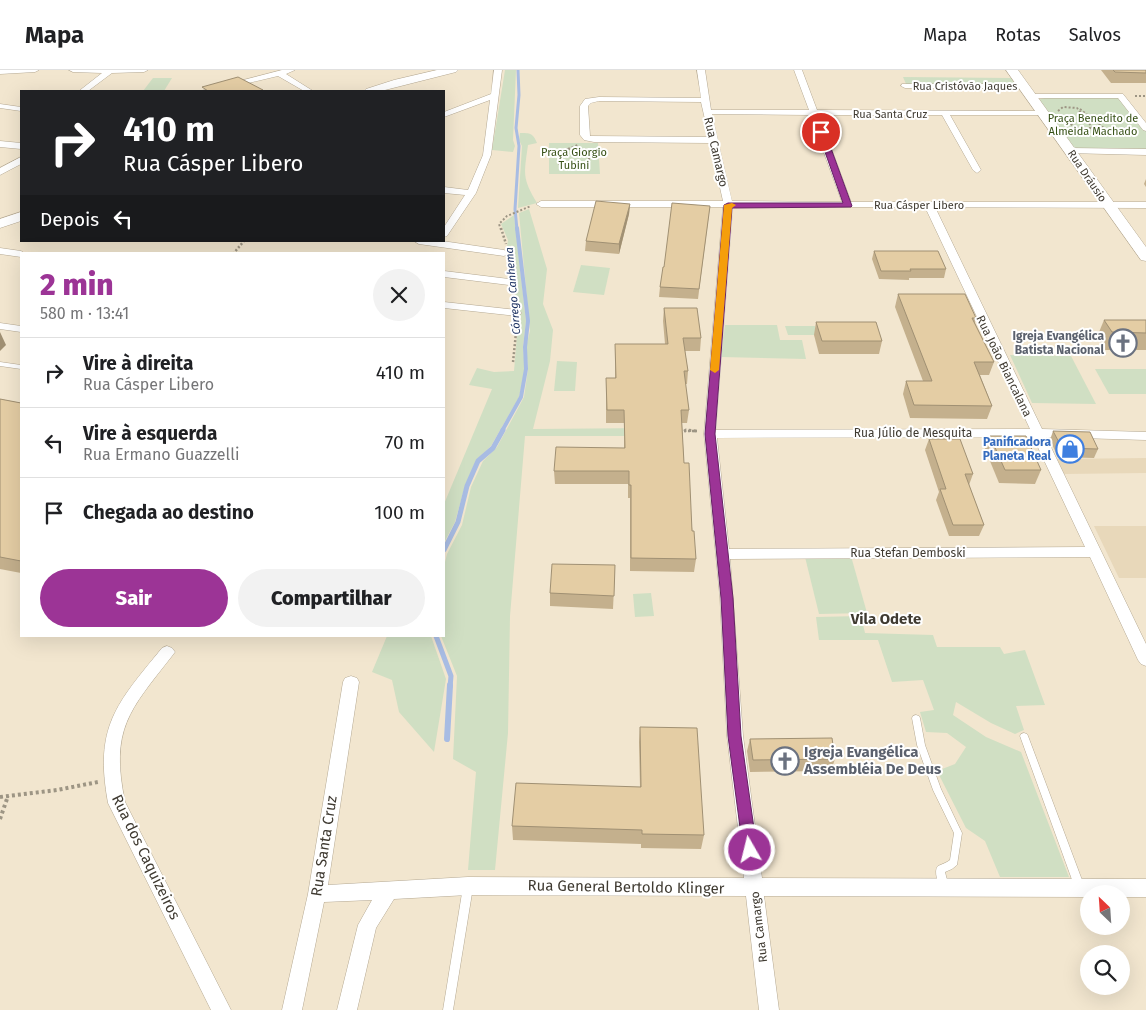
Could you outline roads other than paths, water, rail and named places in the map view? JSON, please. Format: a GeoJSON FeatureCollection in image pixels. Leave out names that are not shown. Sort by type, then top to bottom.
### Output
{"type":"FeatureCollection","features":[{"type":"Feature","properties":{"kind":"street"},"geometry":{"type":"LineString","coordinates":[[0,72],[35,70]]}},
{"type":"Feature","properties":{"kind":"street"},"geometry":{"type":"LineString","coordinates":[[73,70],[144,70]]}},
{"type":"Feature","properties":{"kind":"street"},"geometry":{"type":"LineString","coordinates":[[209,90],[291,70]]}},
{"type":"Feature","properties":{"kind":"street"},"geometry":{"type":"LineString","coordinates":[[373,90],[398,82],[452,70]]}},
{"type":"Feature","properties":{"kind":"street"},"geometry":{"type":"LineString","coordinates":[[445,232],[471,193],[487,155],[498,70]]}},
{"type":"Feature","properties":{"kind":"street","name":"Rua Camargo"},"geometry":{"type":"LineString","coordinates":[[701,70],[707,112],[728,205],[710,434],[727,598],[735,736],[769,1010]]}},
{"type":"Feature","properties":{"kind":"street"},"geometry":{"type":"LineString","coordinates":[[798,70],[848,206]]}},
{"type":"Feature","properties":{"kind":"street","name":"Rua Dráusio"},"geometry":{"type":"LineString","coordinates":[[1012,70],[1146,257]]}},
{"type":"Feature","properties":{"kind":"street"},"geometry":{"type":"LineString","coordinates":[[84,90],[110,71]]}},
{"type":"Feature","properties":{"kind":"street"},"geometry":{"type":"LineString","coordinates":[[279,73],[307,90]]}},
{"type":"Feature","properties":{"kind":"street","name":"Rua Cristóvão Jaques"},"geometry":{"type":"LineString","coordinates":[[905,86],[1028,91],[1066,96],[1120,96],[1145,126]]}},
{"type":"Feature","properties":{"kind":"street"},"geometry":{"type":"LineString","coordinates":[[445,115],[494,96]]}},
{"type":"Feature","properties":{"kind":"street"},"geometry":{"type":"LineString","coordinates":[[705,100],[610,98],[592,100],[584,106],[584,135],[587,138],[714,140]]}},
{"type":"Feature","properties":{"kind":"street"},"geometry":{"type":"LineString","coordinates":[[0,106],[20,108]]}},
{"type":"Feature","properties":{"kind":"street","name":"Rua Santa Cruz"},"geometry":{"type":"LineString","coordinates":[[707,112],[1043,113]]}},
{"type":"Feature","properties":{"kind":"street"},"geometry":{"type":"LineString","coordinates":[[945,114],[977,170]]}},
{"type":"Feature","properties":{"kind":"street"},"geometry":{"type":"LineString","coordinates":[[0,144],[20,146]]}},
{"type":"Feature","properties":{"kind":"street"},"geometry":{"type":"LineString","coordinates":[[1070,152],[1146,152]]}},
{"type":"Feature","properties":{"kind":"street"},"geometry":{"type":"LineString","coordinates":[[0,172],[20,161]]}},
{"type":"Feature","properties":{"kind":"street"},"geometry":{"type":"LineString","coordinates":[[445,190],[471,193]]}},
{"type":"Feature","properties":{"kind":"street","name":"Rua Cásper Libero"},"geometry":{"type":"LineString","coordinates":[[541,204],[1146,205]]}},
{"type":"Feature","properties":{"kind":"street","name":"Rua João Biancalana"},"geometry":{"type":"LineString","coordinates":[[929,205],[1146,660]]}},
{"type":"Feature","properties":{"kind":"street"},"geometry":{"type":"LineString","coordinates":[[0,224],[20,216]]}},
{"type":"Feature","properties":{"kind":"street"},"geometry":{"type":"LineString","coordinates":[[438,242],[504,253]]}},
{"type":"Feature","properties":{"kind":"street"},"geometry":{"type":"LineString","coordinates":[[0,251],[20,254]]}},
{"type":"Feature","properties":{"kind":"street"},"geometry":{"type":"LineString","coordinates":[[445,274],[509,282]]}},
{"type":"Feature","properties":{"kind":"street"},"geometry":{"type":"LineString","coordinates":[[445,305],[517,313]]}},
{"type":"Feature","properties":{"kind":"street"},"geometry":{"type":"LineString","coordinates":[[0,326],[20,329]]}},
{"type":"Feature","properties":{"kind":"street","name":"Rua Júlio de Mesquita"},"geometry":{"type":"LineString","coordinates":[[710,434],[1037,433],[1146,436]]}},
{"type":"Feature","properties":{"kind":"street","name":"Rua Stefan Demboski"},"geometry":{"type":"LineString","coordinates":[[722,554],[1094,552]]}},
{"type":"Feature","properties":{"kind":"street","name":"Rua dos Caquizeiros"},"geometry":{"type":"LineString","coordinates":[[167,652],[131,698],[116,724],[110,750],[111,780],[117,803],[221,1010]]}},
{"type":"Feature","properties":{"kind":"street","name":"Rua Santa Cruz"},"geometry":{"type":"LineString","coordinates":[[292,1010],[317,894],[351,682]]}},
{"type":"Feature","properties":{"kind":"street","name":"Rua General Bertoldo Klinger"},"geometry":{"type":"LineString","coordinates":[[317,894],[468,886],[1080,888]]}},
{"type":"Feature","properties":{"kind":"street","name":"Rua General Bertoldo Klinger"},"geometry":{"type":"LineString","coordinates":[[1130,888],[1146,888]]}},
{"type":"Feature","properties":{"kind":"street"},"geometry":{"type":"LineString","coordinates":[[347,1010],[367,925],[388,890]]}},
{"type":"Feature","properties":{"kind":"lane"},"geometry":{"type":"LineString","coordinates":[[0,364],[20,367]]}},
{"type":"Feature","properties":{"kind":"lane"},"geometry":{"type":"LineString","coordinates":[[916,718],[921,745],[937,790],[958,833],[954,862],[940,870],[944,888]]}},
{"type":"Feature","properties":{"kind":"lane"},"geometry":{"type":"LineString","coordinates":[[1024,736],[1080,888]]}},
{"type":"Feature","properties":{"kind":"lane"},"geometry":{"type":"LineString","coordinates":[[448,1010],[468,886]]}},
{"type":"Feature","properties":{"kind":"waterway","name":"Córrego Canhema"},"geometry":{"type":"LineString","coordinates":[[517,230],[515,209],[519,146],[516,128],[519,95],[518,70]]}},
{"type":"Feature","properties":{"kind":"waterway","name":"Córrego Canhema"},"geometry":{"type":"LineString","coordinates":[[502,431],[521,397],[526,369],[525,347],[528,321],[517,228]]}},
{"type":"Feature","properties":{"kind":"waterway","name":"Córrego Canhema"},"geometry":{"type":"LineString","coordinates":[[445,548],[458,522],[467,486],[478,461],[493,448],[503,430]]}},
{"type":"Feature","properties":{"kind":"waterway","name":"Córrego Canhema"},"geometry":{"type":"LineString","coordinates":[[436,637],[451,676],[450,687]]}},
{"type":"Feature","properties":{"kind":"waterway","name":"Córrego Canhema"},"geometry":{"type":"LineString","coordinates":[[447,739],[450,685]]}},
{"type":"Feature","properties":{"kind":"place","name":"Igreja Evangélica Batista Nacional"},"geometry":{"type":"Point","coordinates":[1123,343]}},
{"type":"Feature","properties":{"kind":"place","name":"Panificadora Planeta Real"},"geometry":{"type":"Point","coordinates":[1070,449]}},
{"type":"Feature","properties":{"kind":"place","name":"Igreja Evangélica Assembléia De Deus"},"geometry":{"type":"Point","coordinates":[785,761]}},
{"type":"Feature","properties":{"kind":"district","name":"Vila Odete"},"geometry":{"type":"Point","coordinates":[886,619]}},
{"type":"Feature","properties":{"kind":"park label","name":"Praça Benedito de Almeida Machado"},"geometry":{"type":"Point","coordinates":[1093,124]}},
{"type":"Feature","properties":{"kind":"park label","name":"Praça Giorgio Tubini"},"geometry":{"type":"Point","coordinates":[574,158]}}]}
